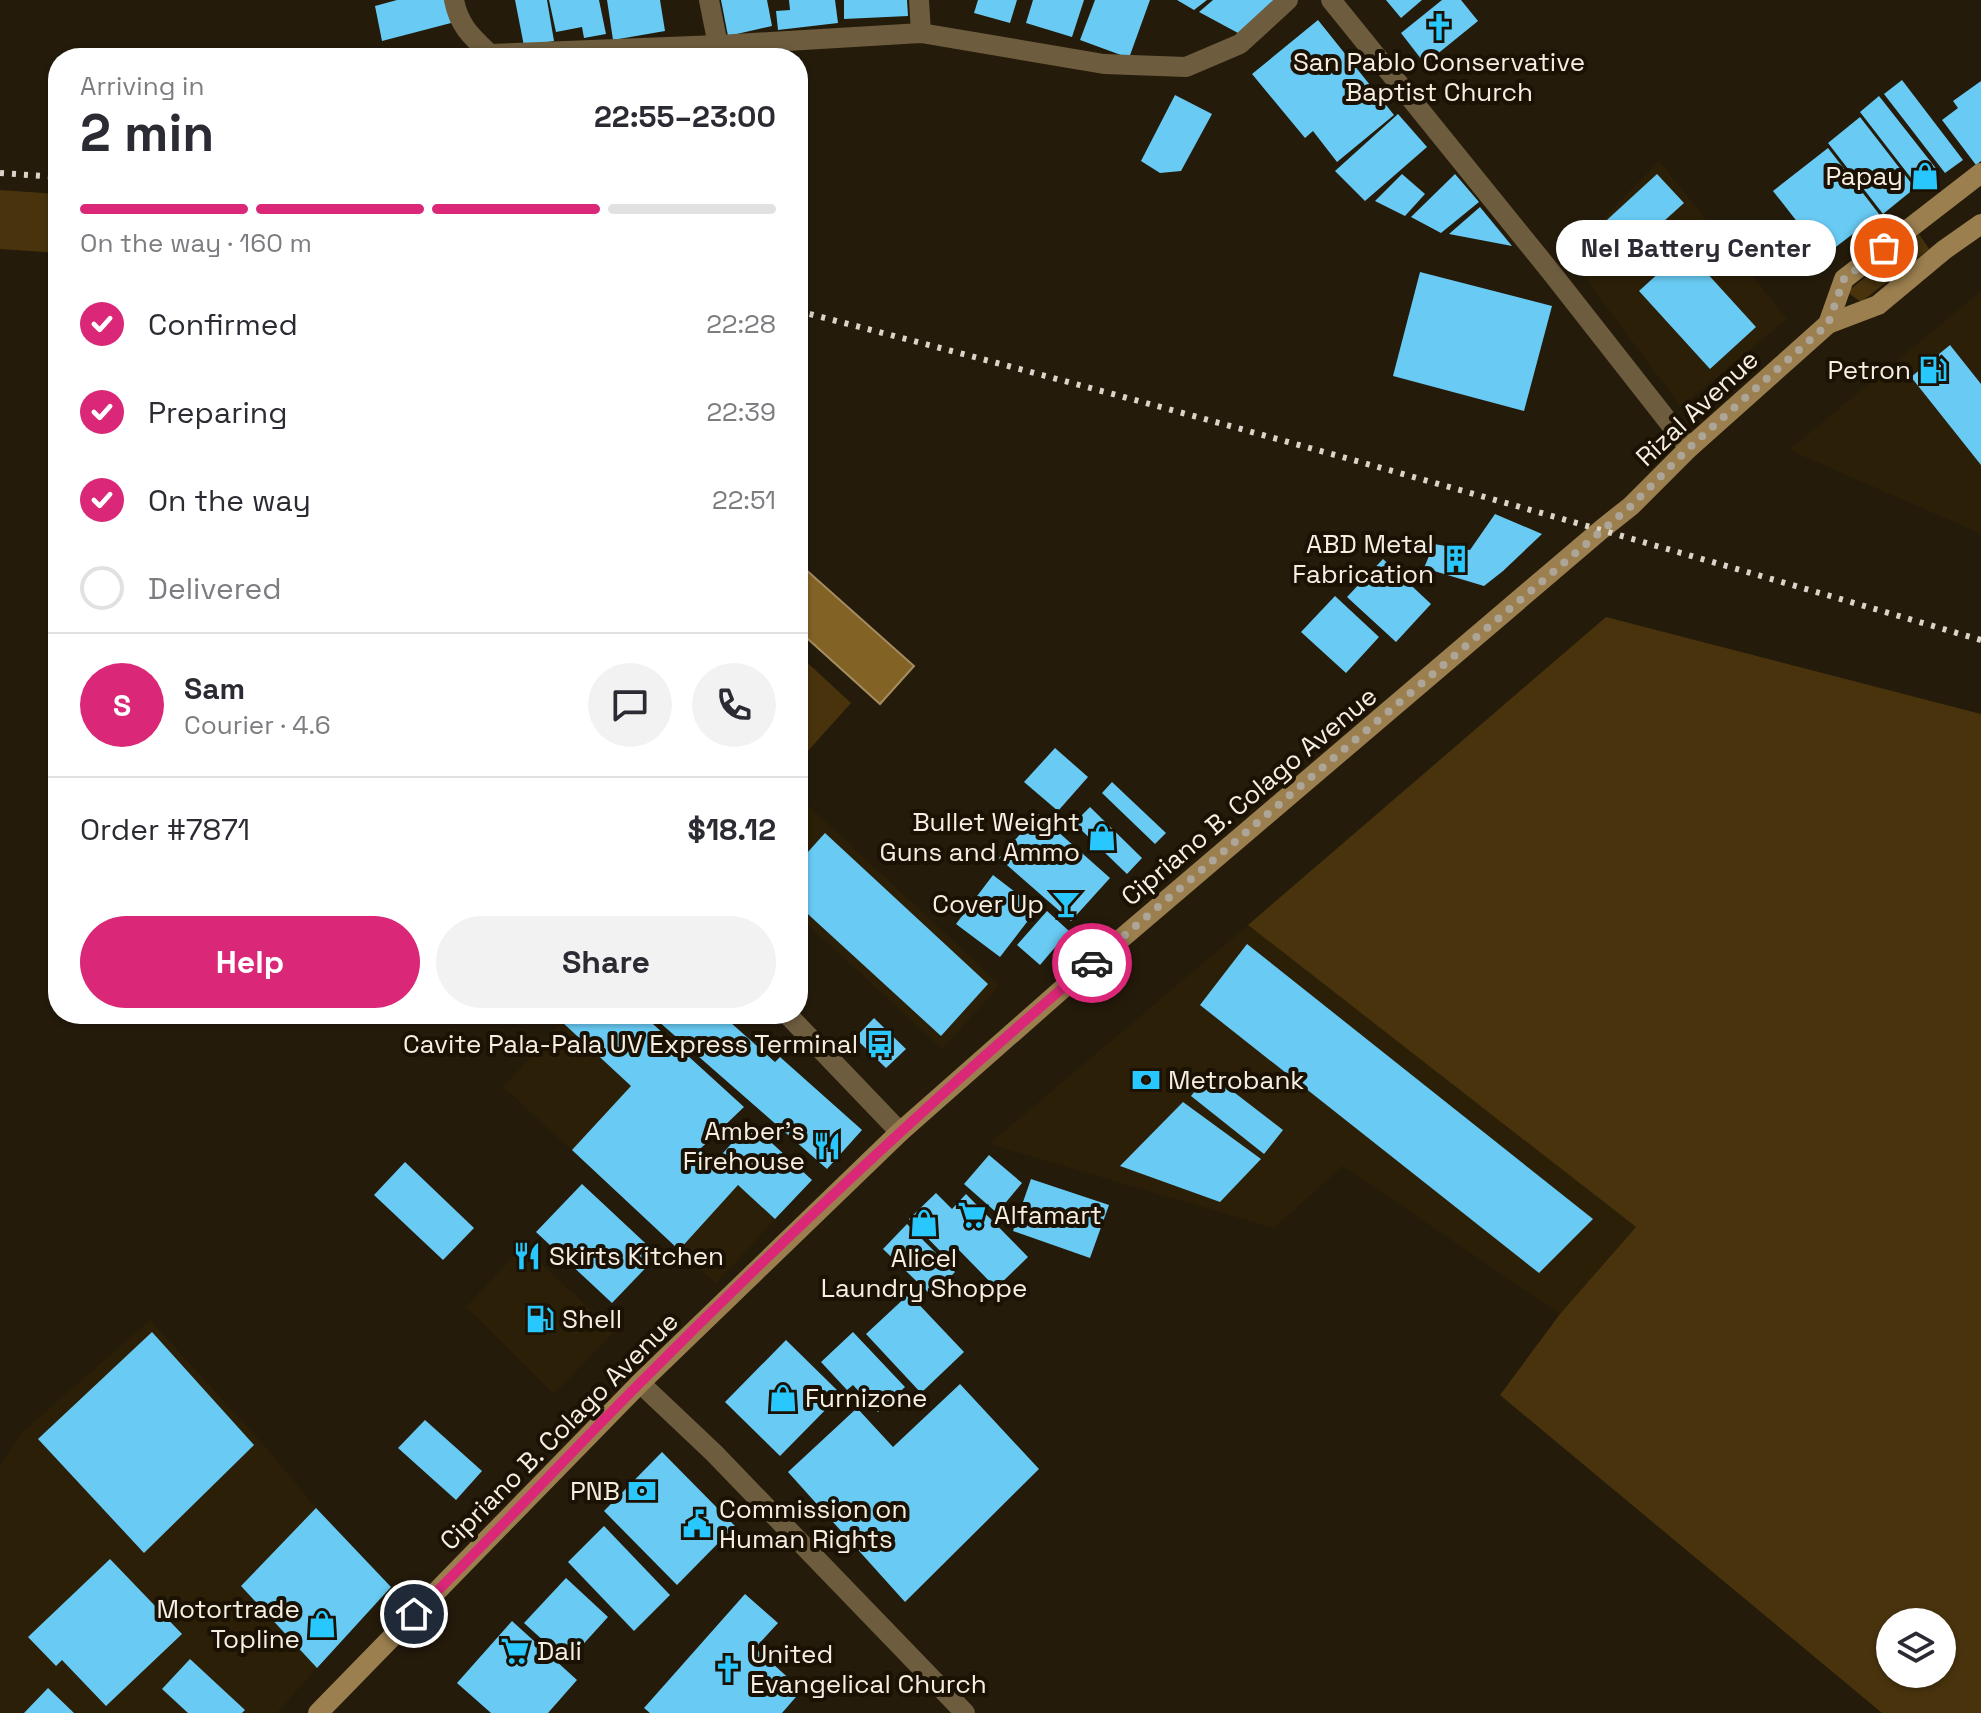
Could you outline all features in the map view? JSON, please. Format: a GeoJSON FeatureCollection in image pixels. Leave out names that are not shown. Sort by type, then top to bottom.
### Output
{"type":"FeatureCollection","features":[{"type":"Feature","properties":{"kind":"main road","name":"Rizal Avenue"},"geometry":{"type":"LineString","coordinates":[[1828,324],[1844,279],[1981,173]]}},
{"type":"Feature","properties":{"kind":"main road","name":"Rizal Avenue"},"geometry":{"type":"LineString","coordinates":[[1602,529],[1631,506],[1689,448],[1828,324],[1878,305],[1944,250],[1981,224]]}},
{"type":"Feature","properties":{"kind":"main road","name":"Cipriano B. Colago Avenue"},"geometry":{"type":"LineString","coordinates":[[318,1713],[640,1383],[900,1132],[1068,984],[1602,529]]}},
{"type":"Feature","properties":{"kind":"street"},"geometry":{"type":"LineString","coordinates":[[454,0],[467,33],[483,48]]}},
{"type":"Feature","properties":{"kind":"street"},"geometry":{"type":"LineString","coordinates":[[709,0],[718,45]]}},
{"type":"Feature","properties":{"kind":"street"},"geometry":{"type":"LineString","coordinates":[[919,0],[921,33]]}},
{"type":"Feature","properties":{"kind":"street"},"geometry":{"type":"LineString","coordinates":[[642,48],[921,33],[1104,64],[1186,67],[1240,44],[1288,0]]}},
{"type":"Feature","properties":{"kind":"street"},"geometry":{"type":"LineString","coordinates":[[1331,0],[1689,448]]}},
{"type":"Feature","properties":{"kind":"street"},"geometry":{"type":"LineString","coordinates":[[797,1024],[900,1132]]}},
{"type":"Feature","properties":{"kind":"street"},"geometry":{"type":"LineString","coordinates":[[640,1383],[714,1453],[965,1713]]}},
{"type":"Feature","properties":{"kind":"shaded area"},"geometry":{"type":"Polygon","coordinates":[[[1659,161],[1787,319],[1681,407],[1568,255],[1659,161]]]}},
{"type":"Feature","properties":{"kind":"shaded area"},"geometry":{"type":"Polygon","coordinates":[[[0,190],[48,193],[48,252],[0,249],[0,190]]]}},
{"type":"Feature","properties":{"kind":"shaded area"},"geometry":{"type":"Polygon","coordinates":[[[1919,234],[1929,249],[1861,302],[1847,292],[1919,234]]]}},
{"type":"Feature","properties":{"kind":"shaded area","name":"Petron"},"geometry":{"type":"Polygon","coordinates":[[[1981,291],[1981,534],[1789,450],[1981,291]]]}},
{"type":"Feature","properties":{"kind":"shaded area"},"geometry":{"type":"Polygon","coordinates":[[[808,572],[914,666],[880,704],[808,639],[808,572]]]}},
{"type":"Feature","properties":{"kind":"shaded area"},"geometry":{"type":"Polygon","coordinates":[[[1606,617],[1981,714],[1981,1713],[1882,1713],[1500,1395],[1560,1314],[1636,1227],[1248,925],[1606,617]]]}},
{"type":"Feature","properties":{"kind":"shaded area"},"geometry":{"type":"Polygon","coordinates":[[[808,663],[851,703],[808,751],[808,663]]]}},
{"type":"Feature","properties":{"kind":"shaded area"},"geometry":{"type":"Polygon","coordinates":[[[808,805],[1000,985],[942,1049],[808,924],[808,805]]]}},
{"type":"Feature","properties":{"kind":"shaded area"},"geometry":{"type":"Polygon","coordinates":[[[1248,925],[1636,1227],[1560,1314],[1343,1166],[1274,1228],[989,1144],[1248,925]]]}},
{"type":"Feature","properties":{"kind":"shaded area"},"geometry":{"type":"Polygon","coordinates":[[[560,1024],[564,1024],[775,1219],[716,1284],[503,1087],[560,1024]]]}},
{"type":"Feature","properties":{"kind":"shaded area","name":"Shell"},"geometry":{"type":"Polygon","coordinates":[[[523,1246],[614,1332],[554,1394],[466,1307],[523,1246]]]}},
{"type":"Feature","properties":{"kind":"shaded area"},"geometry":{"type":"Polygon","coordinates":[[[150,1320],[264,1445],[316,1508],[241,1586],[317,1668],[277,1713],[0,1713],[0,1466],[20,1434],[150,1320]]]}},
{"type":"Feature","properties":{"kind":"building"},"geometry":{"type":"Polygon","coordinates":[[[397,0],[446,0],[451,23],[382,41],[375,6],[397,0]]]}},
{"type":"Feature","properties":{"kind":"building"},"geometry":{"type":"Polygon","coordinates":[[[515,0],[547,0],[554,41],[524,46],[515,0]]]}},
{"type":"Feature","properties":{"kind":"building"},"geometry":{"type":"Polygon","coordinates":[[[549,0],[599,0],[606,34],[584,38],[582,27],[556,32],[549,0]]]}},
{"type":"Feature","properties":{"kind":"building"},"geometry":{"type":"Polygon","coordinates":[[[607,0],[660,0],[665,31],[613,40],[607,0]]]}},
{"type":"Feature","properties":{"kind":"building"},"geometry":{"type":"Polygon","coordinates":[[[721,0],[767,0],[772,26],[728,36],[721,0]]]}},
{"type":"Feature","properties":{"kind":"building"},"geometry":{"type":"Polygon","coordinates":[[[789,0],[835,0],[838,23],[778,30],[776,11],[790,10],[789,0]]]}},
{"type":"Feature","properties":{"kind":"building"},"geometry":{"type":"Polygon","coordinates":[[[844,0],[907,0],[908,16],[844,19],[844,0]]]}},
{"type":"Feature","properties":{"kind":"building"},"geometry":{"type":"Polygon","coordinates":[[[978,0],[1017,0],[1010,23],[974,13],[978,0]]]}},
{"type":"Feature","properties":{"kind":"building"},"geometry":{"type":"Polygon","coordinates":[[[1033,0],[1084,0],[1072,37],[1026,23],[1033,0]]]}},
{"type":"Feature","properties":{"kind":"building"},"geometry":{"type":"Polygon","coordinates":[[[1095,0],[1150,0],[1129,58],[1080,40],[1095,0]]]}},
{"type":"Feature","properties":{"kind":"building"},"geometry":{"type":"Polygon","coordinates":[[[1177,0],[1207,0],[1194,10],[1177,0]]]}},
{"type":"Feature","properties":{"kind":"building"},"geometry":{"type":"Polygon","coordinates":[[[1213,0],[1275,0],[1238,33],[1199,12],[1213,0]]]}},
{"type":"Feature","properties":{"kind":"building"},"geometry":{"type":"Polygon","coordinates":[[[1386,0],[1422,0],[1401,18],[1386,0]]]}},
{"type":"Feature","properties":{"kind":"building","name":"San Pablo Conservative Baptist Church"},"geometry":{"type":"Polygon","coordinates":[[[1442,0],[1461,0],[1478,21],[1425,64],[1401,33],[1442,0]]]}},
{"type":"Feature","properties":{"kind":"building"},"geometry":{"type":"Polygon","coordinates":[[[1318,20],[1394,115],[1337,162],[1313,131],[1305,138],[1252,74],[1318,20]]]}},
{"type":"Feature","properties":{"kind":"building"},"geometry":{"type":"Polygon","coordinates":[[[1902,80],[1963,160],[1945,173],[1884,94],[1902,80]]]}},
{"type":"Feature","properties":{"kind":"building"},"geometry":{"type":"Polygon","coordinates":[[[1981,81],[1981,161],[1976,165],[1942,120],[1958,108],[1953,101],[1981,81]]]}},
{"type":"Feature","properties":{"kind":"building"},"geometry":{"type":"Polygon","coordinates":[[[1175,95],[1212,114],[1181,171],[1160,173],[1141,161],[1175,95]]]}},
{"type":"Feature","properties":{"kind":"building"},"geometry":{"type":"Polygon","coordinates":[[[1879,96],[1938,171],[1918,187],[1860,112],[1879,96]]]}},
{"type":"Feature","properties":{"kind":"building"},"geometry":{"type":"Polygon","coordinates":[[[1398,114],[1427,147],[1365,201],[1335,171],[1398,114]]]}},
{"type":"Feature","properties":{"kind":"building"},"geometry":{"type":"Polygon","coordinates":[[[1860,117],[1915,188],[1883,214],[1828,143],[1860,117]]]}},
{"type":"Feature","properties":{"kind":"building"},"geometry":{"type":"Polygon","coordinates":[[[1828,148],[1879,214],[1824,256],[1773,191],[1828,148]]]}},
{"type":"Feature","properties":{"kind":"building"},"geometry":{"type":"Polygon","coordinates":[[[1402,174],[1425,194],[1405,216],[1375,201],[1402,174]]]}},
{"type":"Feature","properties":{"kind":"building"},"geometry":{"type":"Polygon","coordinates":[[[1455,174],[1479,202],[1441,233],[1411,217],[1455,174]]]}},
{"type":"Feature","properties":{"kind":"building"},"geometry":{"type":"Polygon","coordinates":[[[1657,174],[1684,203],[1622,259],[1596,230],[1657,174]]]}},
{"type":"Feature","properties":{"kind":"building"},"geometry":{"type":"Polygon","coordinates":[[[1480,207],[1512,246],[1449,234],[1480,207]]]}},
{"type":"Feature","properties":{"kind":"building"},"geometry":{"type":"Polygon","coordinates":[[[1685,249],[1756,327],[1710,369],[1639,291],[1685,249]]]}},
{"type":"Feature","properties":{"kind":"building"},"geometry":{"type":"Polygon","coordinates":[[[1420,272],[1552,306],[1524,411],[1393,376],[1420,272]]]}},
{"type":"Feature","properties":{"kind":"building"},"geometry":{"type":"Polygon","coordinates":[[[1950,345],[1981,384],[1981,465],[1911,377],[1950,345]]]}},
{"type":"Feature","properties":{"kind":"building"},"geometry":{"type":"Polygon","coordinates":[[[1495,514],[1542,534],[1484,586],[1424,568],[1434,544],[1470,550],[1495,514]]]}},
{"type":"Feature","properties":{"kind":"building"},"geometry":{"type":"Polygon","coordinates":[[[1383,559],[1431,604],[1396,642],[1347,597],[1383,559]]]}},
{"type":"Feature","properties":{"kind":"building"},"geometry":{"type":"Polygon","coordinates":[[[1335,596],[1379,637],[1346,673],[1301,632],[1335,596]]]}},
{"type":"Feature","properties":{"kind":"building"},"geometry":{"type":"Polygon","coordinates":[[[1055,748],[1088,777],[1058,811],[1024,782],[1055,748]]]}},
{"type":"Feature","properties":{"kind":"building"},"geometry":{"type":"Polygon","coordinates":[[[1112,782],[1166,833],[1155,844],[1102,793],[1112,782]]]}},
{"type":"Feature","properties":{"kind":"building"},"geometry":{"type":"Polygon","coordinates":[[[1090,807],[1142,858],[1127,874],[1074,823],[1090,807]]]}},
{"type":"Feature","properties":{"kind":"building"},"geometry":{"type":"Polygon","coordinates":[[[1038,814],[1110,878],[1071,921],[999,858],[1038,814]]]}},
{"type":"Feature","properties":{"kind":"building"},"geometry":{"type":"Polygon","coordinates":[[[825,833],[988,984],[941,1036],[808,914],[808,852],[825,833]]]}},
{"type":"Feature","properties":{"kind":"building"},"geometry":{"type":"Polygon","coordinates":[[[993,875],[1037,909],[1000,957],[956,924],[993,875]]]}},
{"type":"Feature","properties":{"kind":"building"},"geometry":{"type":"Polygon","coordinates":[[[1047,911],[1069,931],[1040,965],[1017,945],[1047,911]]]}},
{"type":"Feature","properties":{"kind":"building"},"geometry":{"type":"Polygon","coordinates":[[[1247,944],[1593,1219],[1539,1273],[1200,1005],[1247,944]]]}},
{"type":"Feature","properties":{"kind":"building","name":"Cavite Pala-Pala UV Express Terminal"},"geometry":{"type":"Polygon","coordinates":[[[874,1018],[906,1049],[886,1068],[855,1038],[874,1018]]]}},
{"type":"Feature","properties":{"kind":"building"},"geometry":{"type":"Polygon","coordinates":[[[564,1024],[653,1024],[744,1107],[700,1149],[714,1163],[750,1123],[812,1180],[775,1219],[738,1185],[679,1250],[572,1150],[631,1086],[564,1024]]]}},
{"type":"Feature","properties":{"kind":"building"},"geometry":{"type":"Polygon","coordinates":[[[661,1024],[732,1024],[775,1062],[780,1057],[862,1130],[827,1169],[661,1024]]]}},
{"type":"Feature","properties":{"kind":"building"},"geometry":{"type":"Polygon","coordinates":[[[1209,1073],[1283,1130],[1264,1154],[1191,1096],[1209,1073]]]}},
{"type":"Feature","properties":{"kind":"building"},"geometry":{"type":"Polygon","coordinates":[[[1183,1102],[1261,1159],[1220,1202],[1120,1166],[1183,1102]]]}},
{"type":"Feature","properties":{"kind":"building"},"geometry":{"type":"Polygon","coordinates":[[[989,1155],[1022,1183],[997,1213],[964,1184],[989,1155]]]}},
{"type":"Feature","properties":{"kind":"building"},"geometry":{"type":"Polygon","coordinates":[[[405,1162],[474,1228],[443,1260],[374,1195],[405,1162]]]}},
{"type":"Feature","properties":{"kind":"building"},"geometry":{"type":"Polygon","coordinates":[[[1031,1179],[1109,1205],[1090,1258],[1013,1231],[1031,1179]]]}},
{"type":"Feature","properties":{"kind":"building"},"geometry":{"type":"Polygon","coordinates":[[[582,1184],[658,1255],[612,1303],[536,1232],[582,1184]]]}},
{"type":"Feature","properties":{"kind":"building"},"geometry":{"type":"Polygon","coordinates":[[[936,1193],[952,1209],[966,1194],[1028,1257],[996,1288],[957,1248],[947,1258],[909,1219],[936,1193]]]}},
{"type":"Feature","properties":{"kind":"building"},"geometry":{"type":"Polygon","coordinates":[[[907,1224],[955,1272],[932,1296],[883,1249],[907,1224]]]}},
{"type":"Feature","properties":{"kind":"building"},"geometry":{"type":"Polygon","coordinates":[[[909,1294],[964,1352],[921,1393],[866,1334],[909,1294]]]}},
{"type":"Feature","properties":{"kind":"building"},"geometry":{"type":"Polygon","coordinates":[[[152,1332],[254,1445],[144,1553],[38,1439],[152,1332]]]}},
{"type":"Feature","properties":{"kind":"building"},"geometry":{"type":"Polygon","coordinates":[[[853,1332],[905,1387],[878,1412],[853,1385],[847,1390],[821,1362],[853,1332]]]}},
{"type":"Feature","properties":{"kind":"building","name":"Furnizone"},"geometry":{"type":"Polygon","coordinates":[[[786,1340],[841,1394],[780,1456],[725,1402],[786,1340]]]}},
{"type":"Feature","properties":{"kind":"building"},"geometry":{"type":"Polygon","coordinates":[[[960,1384],[1039,1469],[905,1602],[788,1472],[857,1408],[893,1447],[960,1384]]]}},
{"type":"Feature","properties":{"kind":"building"},"geometry":{"type":"Polygon","coordinates":[[[425,1420],[482,1471],[456,1500],[398,1448],[425,1420]]]}},
{"type":"Feature","properties":{"kind":"building"},"geometry":{"type":"Polygon","coordinates":[[[662,1452],[735,1526],[677,1585],[604,1511],[662,1452]]]}},
{"type":"Feature","properties":{"kind":"building"},"geometry":{"type":"Polygon","coordinates":[[[316,1508],[391,1587],[317,1668],[241,1586],[316,1508]]]}},
{"type":"Feature","properties":{"kind":"building"},"geometry":{"type":"Polygon","coordinates":[[[604,1526],[670,1595],[634,1631],[568,1562],[604,1526]]]}},
{"type":"Feature","properties":{"kind":"building"},"geometry":{"type":"Polygon","coordinates":[[[110,1559],[182,1634],[106,1706],[62,1660],[56,1666],[28,1637],[110,1559]]]}},
{"type":"Feature","properties":{"kind":"building"},"geometry":{"type":"Polygon","coordinates":[[[566,1578],[608,1617],[567,1662],[524,1623],[566,1578]]]}},
{"type":"Feature","properties":{"kind":"building","name":"United Evangelical Church"},"geometry":{"type":"Polygon","coordinates":[[[745,1594],[778,1623],[755,1648],[802,1690],[782,1713],[650,1713],[644,1708],[745,1594]]]}},
{"type":"Feature","properties":{"kind":"building","name":"Dali"},"geometry":{"type":"Polygon","coordinates":[[[512,1621],[577,1680],[548,1713],[491,1713],[457,1683],[512,1621]]]}},
{"type":"Feature","properties":{"kind":"building"},"geometry":{"type":"Polygon","coordinates":[[[190,1659],[245,1710],[242,1713],[188,1713],[162,1689],[190,1659]]]}},
{"type":"Feature","properties":{"kind":"building"},"geometry":{"type":"Polygon","coordinates":[[[48,1688],[74,1713],[24,1713],[48,1688]]]}},
{"type":"Feature","properties":{"kind":"railway"},"geometry":{"type":"LineString","coordinates":[[0,173],[48,176]]}},
{"type":"Feature","properties":{"kind":"railway"},"geometry":{"type":"LineString","coordinates":[[808,314],[1391,471],[1981,640]]}},
{"type":"Feature","properties":{"kind":"way so far"},"geometry":{"type":"LineString","coordinates":[[1092,963],[1631,506],[1689,448],[1828,324],[1844,279],[1884,248]]}},
{"type":"Feature","properties":{"kind":"place","name":"San Pablo Conservative Baptist Church"},"geometry":{"type":"Point","coordinates":[1439,27]}},
{"type":"Feature","properties":{"kind":"place","name":"Papay"},"geometry":{"type":"Point","coordinates":[1925,176]}},
{"type":"Feature","properties":{"kind":"place","name":"Nel Battery Center"},"geometry":{"type":"Point","coordinates":[1884,248]}},
{"type":"Feature","properties":{"kind":"place","name":"Petron"},"geometry":{"type":"Point","coordinates":[1933,370]}},
{"type":"Feature","properties":{"kind":"place","name":"ABD Metal Fabrication"},"geometry":{"type":"Point","coordinates":[1456,559]}},
{"type":"Feature","properties":{"kind":"place","name":"Bullet Weight Guns and Ammo"},"geometry":{"type":"Point","coordinates":[1102,837]}},
{"type":"Feature","properties":{"kind":"place","name":"Cover Up"},"geometry":{"type":"Point","coordinates":[1066,904]}},
{"type":"Feature","properties":{"kind":"place","name":"Cavite Pala-Pala UV Express Terminal"},"geometry":{"type":"Point","coordinates":[880,1044]}},
{"type":"Feature","properties":{"kind":"place","name":"Metrobank"},"geometry":{"type":"Point","coordinates":[1146,1080]}},
{"type":"Feature","properties":{"kind":"place","name":"Amber's Firehouse"},"geometry":{"type":"Point","coordinates":[827,1146]}},
{"type":"Feature","properties":{"kind":"place","name":"Alfamart"},"geometry":{"type":"Point","coordinates":[972,1215]}},
{"type":"Feature","properties":{"kind":"place","name":"Alicel Laundry Shoppe"},"geometry":{"type":"Point","coordinates":[924,1223]}},
{"type":"Feature","properties":{"kind":"place","name":"Skirts Kitchen"},"geometry":{"type":"Point","coordinates":[527,1256]}},
{"type":"Feature","properties":{"kind":"place","name":"Shell"},"geometry":{"type":"Point","coordinates":[540,1319]}},
{"type":"Feature","properties":{"kind":"place","name":"Furnizone"},"geometry":{"type":"Point","coordinates":[783,1398]}},
{"type":"Feature","properties":{"kind":"place","name":"PNB"},"geometry":{"type":"Point","coordinates":[642,1491]}},
{"type":"Feature","properties":{"kind":"place","name":"Commission on Human Rights"},"geometry":{"type":"Point","coordinates":[697,1524]}},
{"type":"Feature","properties":{"kind":"place","name":"Motortrade Topline"},"geometry":{"type":"Point","coordinates":[322,1624]}},
{"type":"Feature","properties":{"kind":"place","name":"Dali"},"geometry":{"type":"Point","coordinates":[515,1651]}},
{"type":"Feature","properties":{"kind":"place","name":"United Evangelical Church"},"geometry":{"type":"Point","coordinates":[728,1669]}},
{"type":"Feature","properties":{"kind":"route"},"geometry":{"type":"LineString","coordinates":[[414,1614],[640,1383],[900,1132],[1092,963]]}}]}
